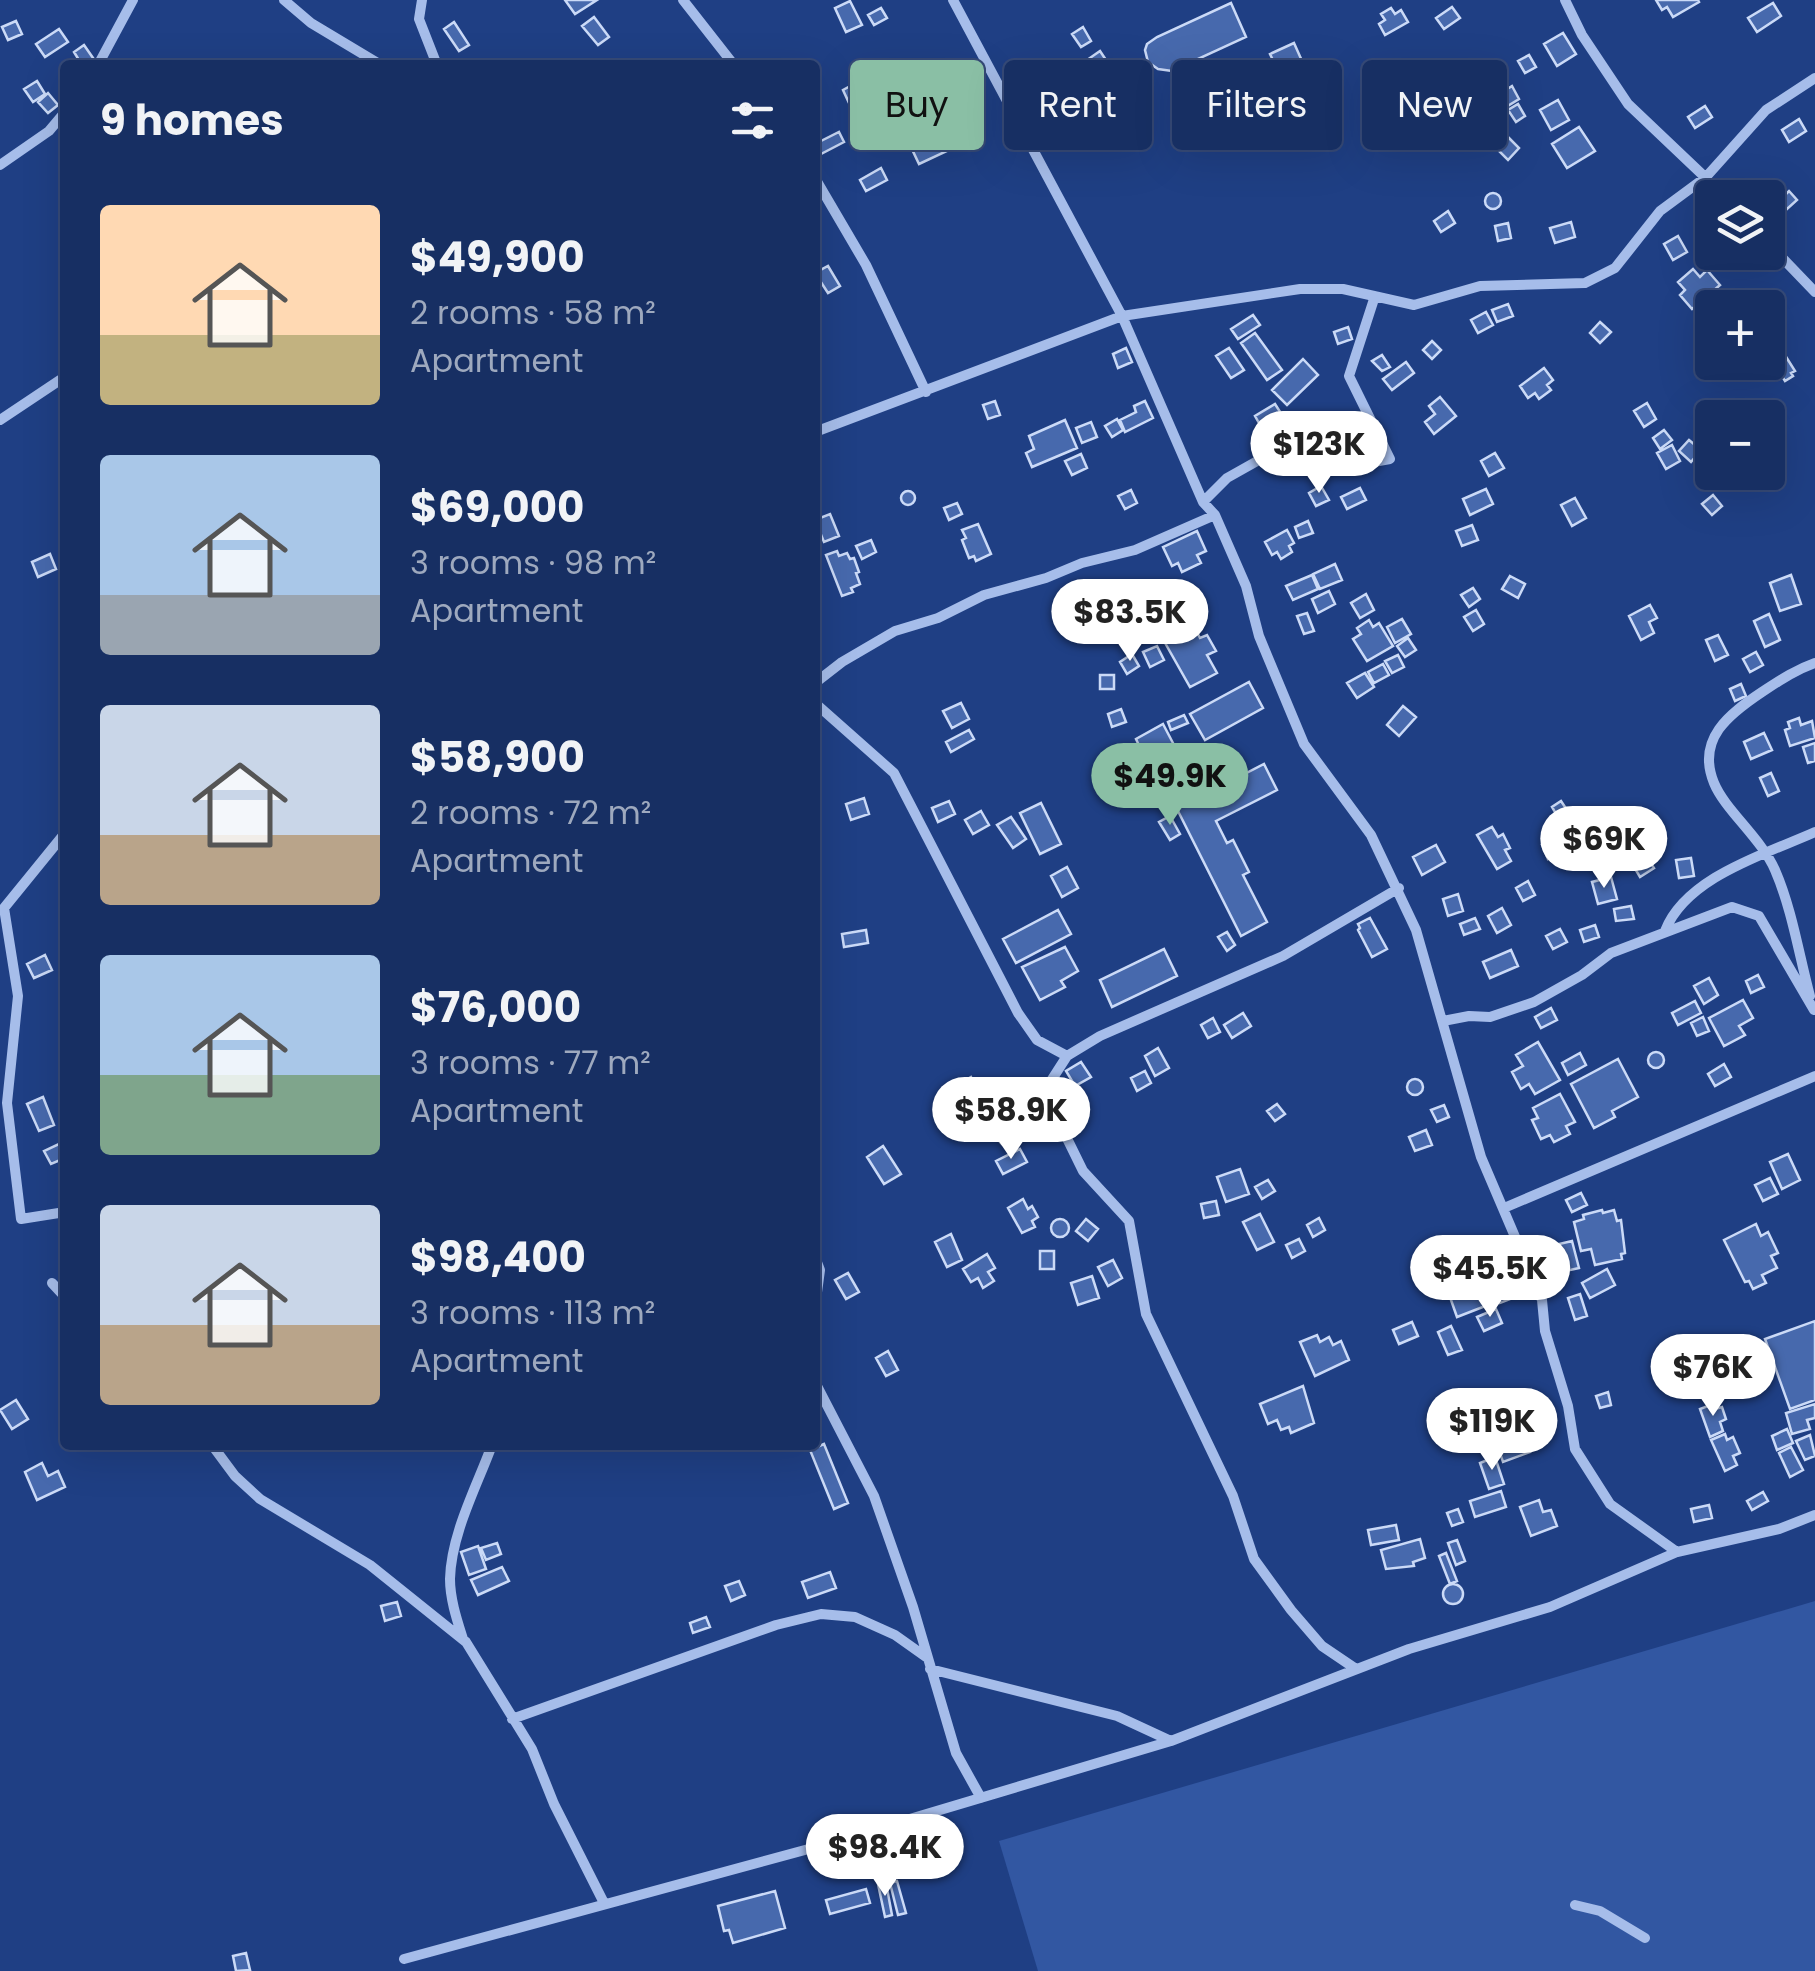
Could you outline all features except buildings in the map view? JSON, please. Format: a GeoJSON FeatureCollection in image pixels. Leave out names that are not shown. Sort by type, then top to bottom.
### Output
{"type":"FeatureCollection","features":[{"type":"Feature","properties":{"kind":"street"},"geometry":{"type":"LineString","coordinates":[[101,60],[134,0]]}},
{"type":"Feature","properties":{"kind":"street"},"geometry":{"type":"LineString","coordinates":[[284,0],[311,23],[373,60]]}},
{"type":"Feature","properties":{"kind":"street"},"geometry":{"type":"LineString","coordinates":[[422,0],[420,19],[435,60]]}},
{"type":"Feature","properties":{"kind":"street"},"geometry":{"type":"LineString","coordinates":[[682,0],[730,60]]}},
{"type":"Feature","properties":{"kind":"street"},"geometry":{"type":"LineString","coordinates":[[953,0],[1122,316],[1203,502],[1214,516],[1246,586],[1259,636],[1304,744],[1372,834],[1399,888],[1416,930],[1481,1157],[1542,1300],[1545,1330],[1568,1406],[1574,1448],[1610,1504],[1678,1552]]}},
{"type":"Feature","properties":{"kind":"street"},"geometry":{"type":"LineString","coordinates":[[1564,0],[1582,35],[1628,104],[1706,178]]}},
{"type":"Feature","properties":{"kind":"street"},"geometry":{"type":"LineString","coordinates":[[820,430],[1122,316],[1300,289],[1343,289],[1414,305],[1480,286],[1586,283],[1615,268],[1660,211],[1706,178],[1766,110],[1815,78]]}},
{"type":"Feature","properties":{"kind":"street"},"geometry":{"type":"LineString","coordinates":[[0,165],[60,118]]}},
{"type":"Feature","properties":{"kind":"street"},"geometry":{"type":"LineString","coordinates":[[820,187],[866,265],[926,392]]}},
{"type":"Feature","properties":{"kind":"street"},"geometry":{"type":"LineString","coordinates":[[1785,261],[1815,292]]}},
{"type":"Feature","properties":{"kind":"street"},"geometry":{"type":"LineString","coordinates":[[1203,502],[1227,478],[1258,460],[1329,470],[1390,458],[1349,376],[1372,316],[1375,296]]}},
{"type":"Feature","properties":{"kind":"street"},"geometry":{"type":"LineString","coordinates":[[0,420],[60,380]]}},
{"type":"Feature","properties":{"kind":"street"},"geometry":{"type":"LineString","coordinates":[[820,679],[895,631],[938,618],[984,595],[1136,550],[1214,516]]}},
{"type":"Feature","properties":{"kind":"street"},"geometry":{"type":"LineString","coordinates":[[1814,1012],[1776,873],[1766,852],[1714,784],[1707,754],[1720,723],[1730,713],[1799,668],[1815,663]]}},
{"type":"Feature","properties":{"kind":"street"},"geometry":{"type":"LineString","coordinates":[[820,707],[894,773],[1018,1013],[1037,1040],[1066,1056]]}},
{"type":"Feature","properties":{"kind":"street"},"geometry":{"type":"LineString","coordinates":[[1665,932],[1671,915],[1684,900],[1766,852],[1815,832]]}},
{"type":"Feature","properties":{"kind":"street"},"geometry":{"type":"LineString","coordinates":[[60,839],[4,908],[18,996],[8,1103],[22,1219],[60,1213]]}},
{"type":"Feature","properties":{"kind":"street"},"geometry":{"type":"LineString","coordinates":[[1356,1669],[1322,1646],[1290,1610],[1254,1559],[1233,1496],[1146,1314],[1129,1221],[1083,1171],[1056,1116],[1049,1084],[1066,1056],[1100,1036],[1283,956],[1399,888]]}},
{"type":"Feature","properties":{"kind":"street"},"geometry":{"type":"LineString","coordinates":[[1443,1021],[1490,1016],[1534,1002],[1582,976],[1611,953],[1732,908],[1759,916],[1814,1012]]}},
{"type":"Feature","properties":{"kind":"street"},"geometry":{"type":"LineString","coordinates":[[1504,1208],[1815,1076]]}},
{"type":"Feature","properties":{"kind":"street"},"geometry":{"type":"LineString","coordinates":[[52,1284],[60,1293]]}},
{"type":"Feature","properties":{"kind":"street"},"geometry":{"type":"LineString","coordinates":[[820,1400],[874,1496],[913,1607],[956,1752],[981,1798]]}},
{"type":"Feature","properties":{"kind":"street"},"geometry":{"type":"LineString","coordinates":[[216,1450],[260,1500],[370,1566],[462,1640],[532,1749],[554,1804],[604,1903]]}},
{"type":"Feature","properties":{"kind":"street"},"geometry":{"type":"LineString","coordinates":[[462,1640],[450,1578],[459,1533],[490,1450]]}},
{"type":"Feature","properties":{"kind":"street"},"geometry":{"type":"LineString","coordinates":[[404,1959],[816,1848],[1171,1741],[1410,1649],[1550,1607],[1678,1552],[1778,1529],[1815,1516]]}},
{"type":"Feature","properties":{"kind":"street"},"geometry":{"type":"LineString","coordinates":[[512,1718],[776,1625],[821,1614],[854,1617],[895,1636],[928,1663],[1117,1716],[1171,1741]]}},
{"type":"Feature","properties":{"kind":"street"},"geometry":{"type":"LineString","coordinates":[[1576,1905],[1600,1911],[1645,1938]]}},
{"type":"Feature","properties":{"kind":"shaded area"},"geometry":{"type":"Polygon","coordinates":[[[1815,1601],[1815,1971],[1038,1971],[999,1841],[1815,1601]]]}}]}
